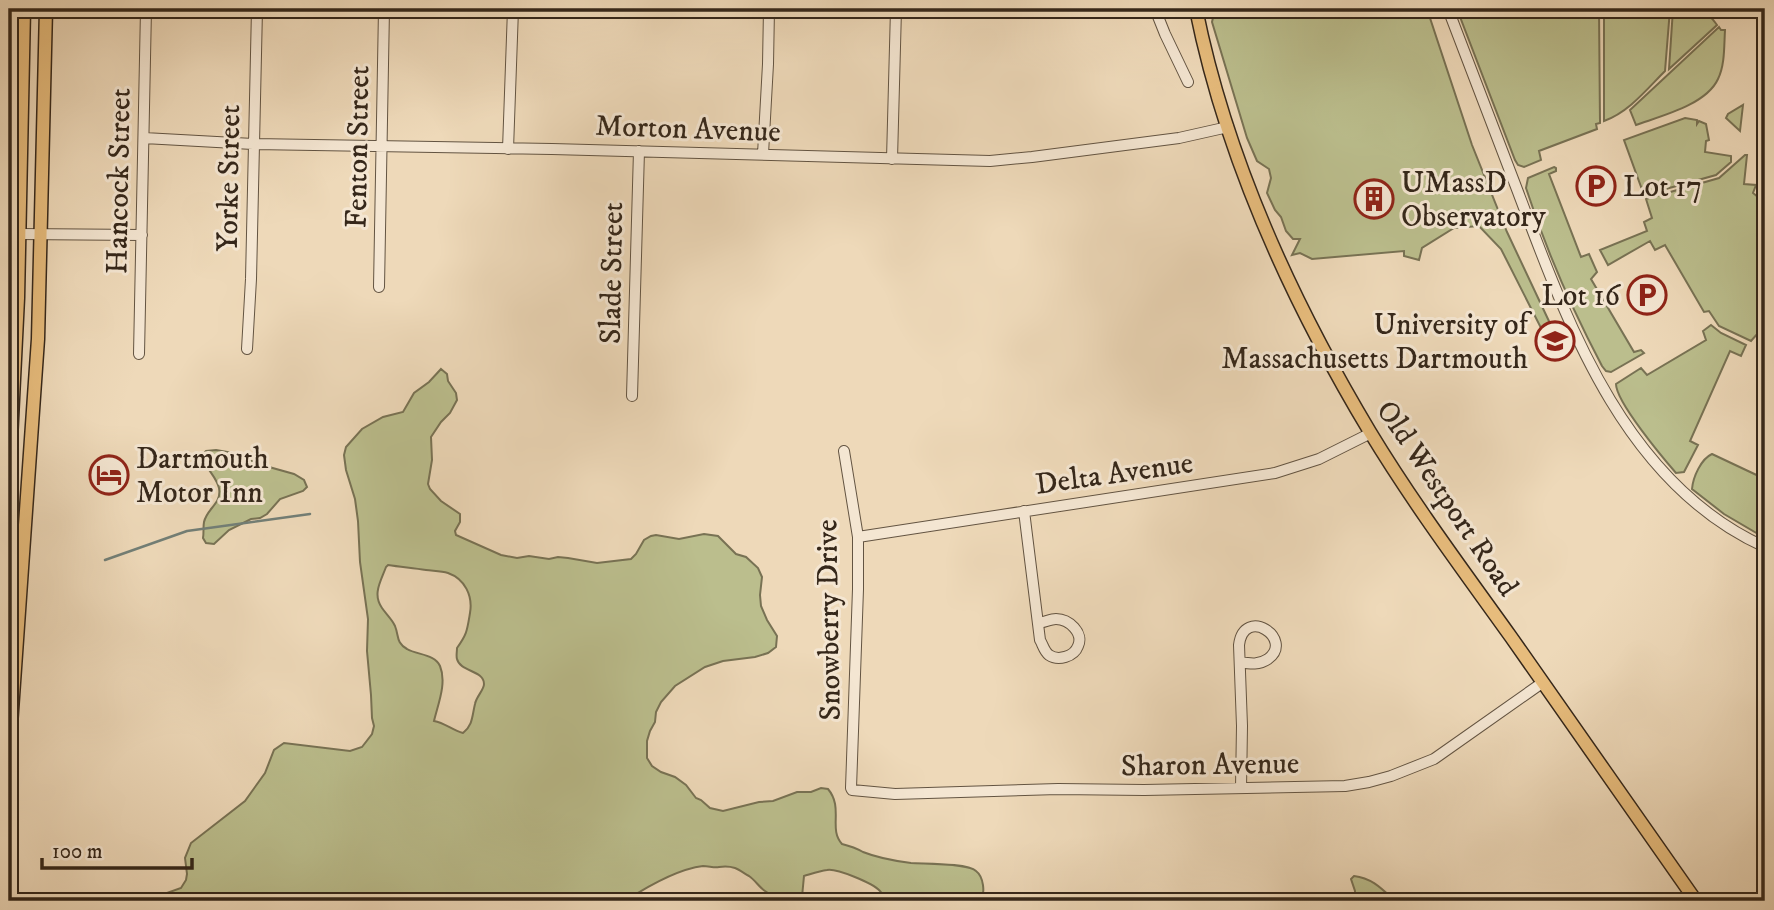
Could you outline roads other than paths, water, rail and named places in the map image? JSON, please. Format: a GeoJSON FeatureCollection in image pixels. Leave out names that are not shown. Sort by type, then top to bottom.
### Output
{"type":"FeatureCollection","features":[{"type":"Feature","properties":{"kind":"main road"},"geometry":{"type":"LineString","coordinates":[[9,480],[20,234],[24,9]]}},
{"type":"Feature","properties":{"kind":"main road"},"geometry":{"type":"LineString","coordinates":[[9,754],[11,693],[38,339],[46,9]]}},
{"type":"Feature","properties":{"kind":"main road","name":"Old Westport Road"},"geometry":{"type":"LineString","coordinates":[[1196,9],[1228,127],[1257,207],[1290,282],[1335,372],[1431,525],[1696,901]]}},
{"type":"Feature","properties":{"kind":"street","name":"Hancock Street"},"geometry":{"type":"LineString","coordinates":[[139,354],[146,9]]}},
{"type":"Feature","properties":{"kind":"street","name":"Yorke Street"},"geometry":{"type":"LineString","coordinates":[[247,349],[257,9]]}},
{"type":"Feature","properties":{"kind":"street","name":"Fenton Street"},"geometry":{"type":"LineString","coordinates":[[379,287],[384,9]]}},
{"type":"Feature","properties":{"kind":"street"},"geometry":{"type":"LineString","coordinates":[[508,149],[513,9]]}},
{"type":"Feature","properties":{"kind":"street"},"geometry":{"type":"LineString","coordinates":[[763,154],[769,9]]}},
{"type":"Feature","properties":{"kind":"street"},"geometry":{"type":"LineString","coordinates":[[892,159],[896,9]]}},
{"type":"Feature","properties":{"kind":"street"},"geometry":{"type":"LineString","coordinates":[[1155,9],[1188,82]]}},
{"type":"Feature","properties":{"kind":"street"},"geometry":{"type":"LineString","coordinates":[[1448,9],[1554,288],[1575,336],[1600,382],[1657,466],[1723,523],[1765,547]]}},
{"type":"Feature","properties":{"kind":"street","name":"Morton Avenue"},"geometry":{"type":"LineString","coordinates":[[144,138],[253,144],[990,160],[1179,138],[1228,127]]}},
{"type":"Feature","properties":{"kind":"street","name":"Slade Street"},"geometry":{"type":"LineString","coordinates":[[632,396],[639,151]]}},
{"type":"Feature","properties":{"kind":"street"},"geometry":{"type":"LineString","coordinates":[[20,234],[142,235]]}},
{"type":"Feature","properties":{"kind":"street","name":"Delta Avenue"},"geometry":{"type":"LineString","coordinates":[[858,537],[1275,474],[1345,448],[1371,433]]}},
{"type":"Feature","properties":{"kind":"street","name":"Snowberry Drive"},"geometry":{"type":"LineString","coordinates":[[844,451],[858,537],[851,788]]}},
{"type":"Feature","properties":{"kind":"street"},"geometry":{"type":"LineString","coordinates":[[1024,511],[1040,640],[1051,656],[1060,658],[1070,655],[1078,647],[1076,630],[1067,621],[1056,619],[1040,623]]}},
{"type":"Feature","properties":{"kind":"street"},"geometry":{"type":"LineString","coordinates":[[1240,662],[1252,665],[1273,654],[1276,646],[1269,630],[1251,627],[1240,635],[1240,662],[1242,726],[1241,788]]}},
{"type":"Feature","properties":{"kind":"street","name":"Sharon Avenue"},"geometry":{"type":"LineString","coordinates":[[851,788],[895,794],[1345,786],[1391,776],[1434,759],[1542,683]]}},
{"type":"Feature","properties":{"kind":"waterway"},"geometry":{"type":"LineString","coordinates":[[105,560],[187,531],[310,514]]}},
{"type":"Feature","properties":{"kind":"place","name":"Lot 17"},"geometry":{"type":"Point","coordinates":[1596,186]}},
{"type":"Feature","properties":{"kind":"place","name":"UMassD Observatory"},"geometry":{"type":"Point","coordinates":[1374,199]}},
{"type":"Feature","properties":{"kind":"place","name":"Lot 16"},"geometry":{"type":"Point","coordinates":[1647,295]}},
{"type":"Feature","properties":{"kind":"place","name":"University of Massachusetts Dartmouth"},"geometry":{"type":"Point","coordinates":[1555,341]}},
{"type":"Feature","properties":{"kind":"place","name":"Dartmouth Motor Inn"},"geometry":{"type":"Point","coordinates":[109,475]}}]}
